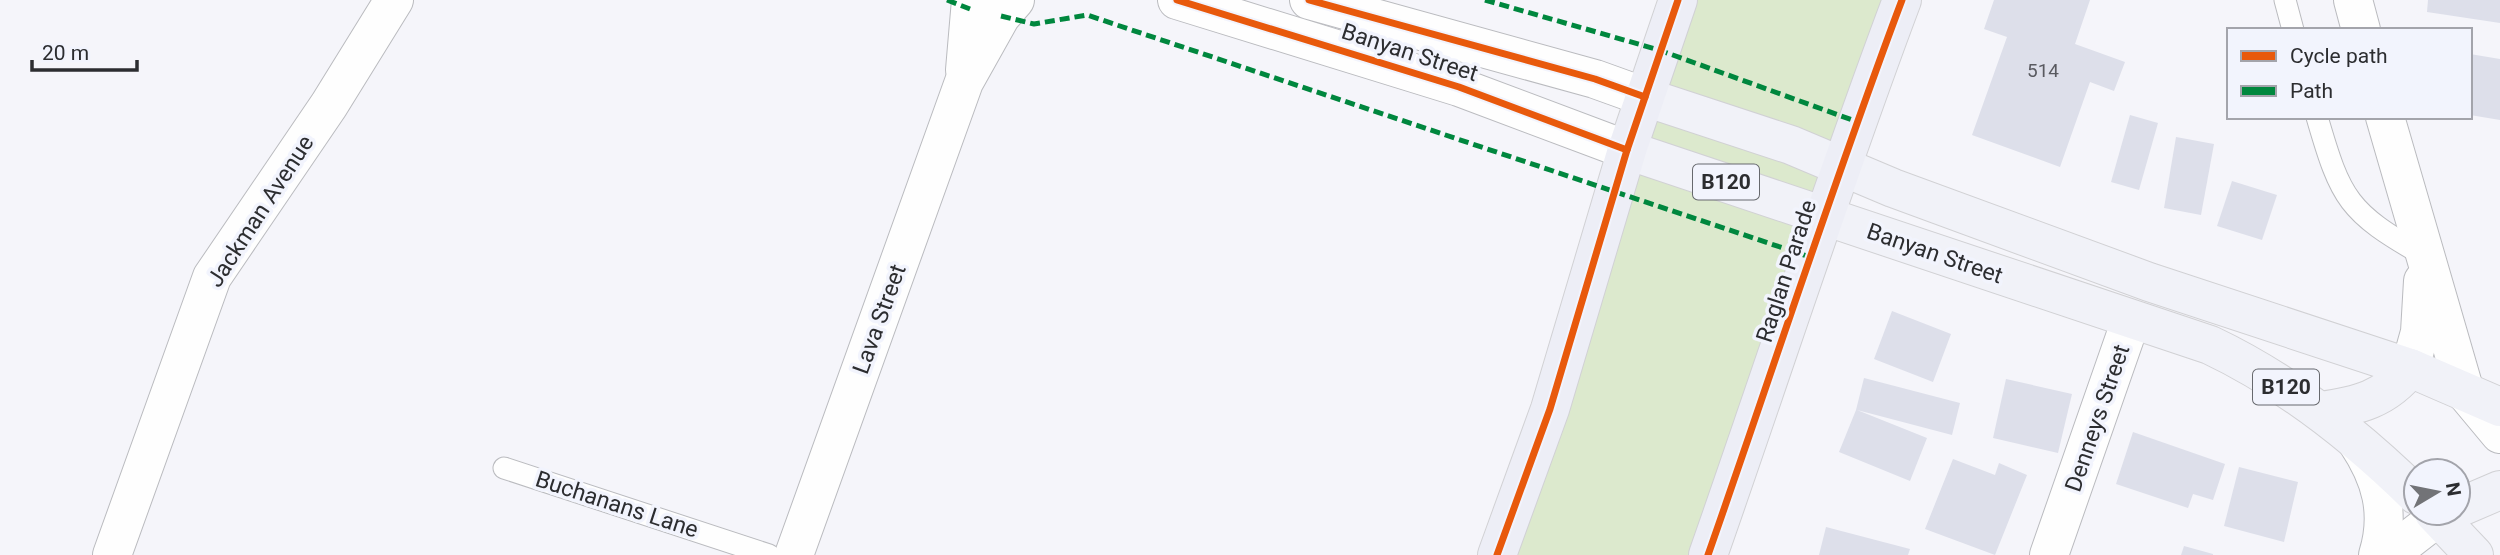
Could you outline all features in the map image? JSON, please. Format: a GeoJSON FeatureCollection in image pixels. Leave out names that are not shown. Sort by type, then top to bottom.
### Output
{"type":"FeatureCollection","features":[{"type":"Feature","properties":{"kind":"highway"},"geometry":{"type":"LineString","coordinates":[[1497,555],[1550,409],[1627,150],[1678,0]]}},
{"type":"Feature","properties":{"kind":"highway","name":"Raglan Parade"},"geometry":{"type":"LineString","coordinates":[[1709,555],[1812,258],[1841,164],[1902,0]]}},
{"type":"Feature","properties":{"kind":"main road","name":"Banyan Street"},"geometry":{"type":"LineString","coordinates":[[1645,97],[1841,164],[1893,188],[2149,282],[2410,368],[2465,392]]}},
{"type":"Feature","properties":{"kind":"main road","name":"Banyan Street"},"geometry":{"type":"LineString","coordinates":[[1627,150],[1825,214],[2210,345],[2235,357],[2320,411],[2402,478]]}},
{"type":"Feature","properties":{"kind":"main road","name":"Denneys Street"},"geometry":{"type":"LineString","coordinates":[[2131,320],[2149,282]]}},
{"type":"Feature","properties":{"kind":"main road"},"geometry":{"type":"LineString","coordinates":[[2320,411],[2345,408],[2382,396],[2410,368]]}},
{"type":"Feature","properties":{"kind":"main road","name":"B120"},"geometry":{"type":"LineString","coordinates":[[2465,392],[2500,407]]}},
{"type":"Feature","properties":{"kind":"main road"},"geometry":{"type":"LineString","coordinates":[[2472,499],[2500,490]]}},
{"type":"Feature","properties":{"kind":"main road","name":"Banyan Street"},"geometry":{"type":"LineString","coordinates":[[2453,527],[2474,555]]}},
{"type":"Feature","properties":{"kind":"main road"},"geometry":{"type":"LineString","coordinates":[[2491,555],[2500,550]]}},
{"type":"Feature","properties":{"kind":"street","name":"Jackman Avenue"},"geometry":{"type":"LineString","coordinates":[[112,555],[212,277],[329,105],[394,0]]}},
{"type":"Feature","properties":{"kind":"street","name":"Lava Street"},"geometry":{"type":"LineString","coordinates":[[964,82],[971,0]]}},
{"type":"Feature","properties":{"kind":"street","name":"Lava Street"},"geometry":{"type":"LineString","coordinates":[[794,555],[964,82],[1000,16],[1015,0]]}},
{"type":"Feature","properties":{"kind":"street","name":"Banyan Street"},"geometry":{"type":"LineString","coordinates":[[1177,0],[1459,87],[1627,150]]}},
{"type":"Feature","properties":{"kind":"street","name":"Banyan Street"},"geometry":{"type":"LineString","coordinates":[[1309,0],[1595,79],[1645,97]]}},
{"type":"Feature","properties":{"kind":"street"},"geometry":{"type":"LineString","coordinates":[[2353,0],[2360,28]]}},
{"type":"Feature","properties":{"kind":"street"},"geometry":{"type":"LineString","coordinates":[[2386,119],[2465,392]]}},
{"type":"Feature","properties":{"kind":"street"},"geometry":{"type":"LineString","coordinates":[[2410,368],[2418,349],[2423,311],[2423,255]]}},
{"type":"Feature","properties":{"kind":"street","name":"Denneys Street"},"geometry":{"type":"LineString","coordinates":[[2049,555],[2131,320]]}},
{"type":"Feature","properties":{"kind":"street","name":"B120"},"geometry":{"type":"LineString","coordinates":[[2465,392],[2500,434]]}},
{"type":"Feature","properties":{"kind":"street"},"geometry":{"type":"LineString","coordinates":[[2357,440],[2373,465],[2381,486],[2385,522],[2378,555]]}},
{"type":"Feature","properties":{"kind":"street"},"geometry":{"type":"LineString","coordinates":[[2389,555],[2419,527]]}},
{"type":"Feature","properties":{"kind":"lane"},"geometry":{"type":"LineString","coordinates":[[2285,0],[2292,28]]}},
{"type":"Feature","properties":{"kind":"lane"},"geometry":{"type":"LineString","coordinates":[[2318,119],[2340,186],[2359,213],[2377,229],[2423,255]]}},
{"type":"Feature","properties":{"kind":"lane","name":"Buchanans Lane"},"geometry":{"type":"LineString","coordinates":[[504,468],[769,555]]}},
{"type":"Feature","properties":{"kind":"green space"},"geometry":{"type":"Polygon","coordinates":[[[1678,0],[1901,0],[1708,555],[1490,555],[1678,0]]]}},
{"type":"Feature","properties":{"kind":"building"},"geometry":{"type":"Polygon","coordinates":[[[1994,0],[2090,0],[2075,44],[2125,62],[2114,91],[2090,82],[2060,167],[1972,135],[2007,37],[1984,29],[1994,0]]]}},
{"type":"Feature","properties":{"kind":"building"},"geometry":{"type":"Polygon","coordinates":[[[2428,0],[2500,0],[2500,23],[2427,12],[2428,0]]]}},
{"type":"Feature","properties":{"kind":"building"},"geometry":{"type":"Polygon","coordinates":[[[2472,54],[2500,59],[2500,120],[2472,115],[2472,54]]]}},
{"type":"Feature","properties":{"kind":"building"},"geometry":{"type":"Polygon","coordinates":[[[2130,115],[2158,123],[2139,190],[2111,182],[2130,115]]]}},
{"type":"Feature","properties":{"kind":"building"},"geometry":{"type":"Polygon","coordinates":[[[2176,137],[2214,144],[2201,215],[2164,208],[2176,137]]]}},
{"type":"Feature","properties":{"kind":"building"},"geometry":{"type":"Polygon","coordinates":[[[2232,181],[2277,195],[2262,240],[2217,226],[2232,181]]]}},
{"type":"Feature","properties":{"kind":"building"},"geometry":{"type":"Polygon","coordinates":[[[1892,311],[1951,334],[1933,382],[1874,359],[1892,311]]]}},
{"type":"Feature","properties":{"kind":"building"},"geometry":{"type":"Polygon","coordinates":[[[1864,378],[1960,403],[1952,435],[1857,410],[1927,438],[1910,481],[1839,452],[1856,410],[1864,378]]]}},
{"type":"Feature","properties":{"kind":"building"},"geometry":{"type":"Polygon","coordinates":[[[2006,379],[2072,394],[2058,453],[1993,438],[2006,379]]]}},
{"type":"Feature","properties":{"kind":"building"},"geometry":{"type":"Polygon","coordinates":[[[2133,432],[2225,464],[2213,500],[2193,494],[2188,508],[2116,484],[2133,432]]]}},
{"type":"Feature","properties":{"kind":"building"},"geometry":{"type":"Polygon","coordinates":[[[1953,459],[1995,475],[1999,463],[2027,475],[1995,555],[1925,529],[1953,459]]]}},
{"type":"Feature","properties":{"kind":"building"},"geometry":{"type":"Polygon","coordinates":[[[2239,467],[2298,482],[2284,542],[2224,526],[2239,467]]]}},
{"type":"Feature","properties":{"kind":"building"},"geometry":{"type":"Polygon","coordinates":[[[1826,527],[1910,549],[1908,555],[1819,555],[1826,527]]]}},
{"type":"Feature","properties":{"kind":"building"},"geometry":{"type":"Polygon","coordinates":[[[2184,546],[2213,554],[2213,555],[2181,555],[2184,546]]]}},
{"type":"Feature","properties":{"kind":"marked path"},"geometry":{"type":"LineString","coordinates":[[947,0],[970,9]]}},
{"type":"Feature","properties":{"kind":"marked path"},"geometry":{"type":"LineString","coordinates":[[1485,0],[1659,50],[1855,121]]}},
{"type":"Feature","properties":{"kind":"marked path"},"geometry":{"type":"LineString","coordinates":[[1001,16],[1034,24],[1087,15],[1813,258]]}},
{"type":"Feature","properties":{"kind":"cycle path"},"geometry":{"type":"LineString","coordinates":[[1177,0],[1459,87],[1627,150]]}},
{"type":"Feature","properties":{"kind":"cycle path"},"geometry":{"type":"LineString","coordinates":[[1309,0],[1595,79],[1645,97]]}},
{"type":"Feature","properties":{"kind":"cycle path"},"geometry":{"type":"LineString","coordinates":[[1497,555],[1550,409],[1627,150],[1678,0]]}},
{"type":"Feature","properties":{"kind":"cycle path"},"geometry":{"type":"LineString","coordinates":[[1708,555],[1827,207],[1902,0]]}}]}
